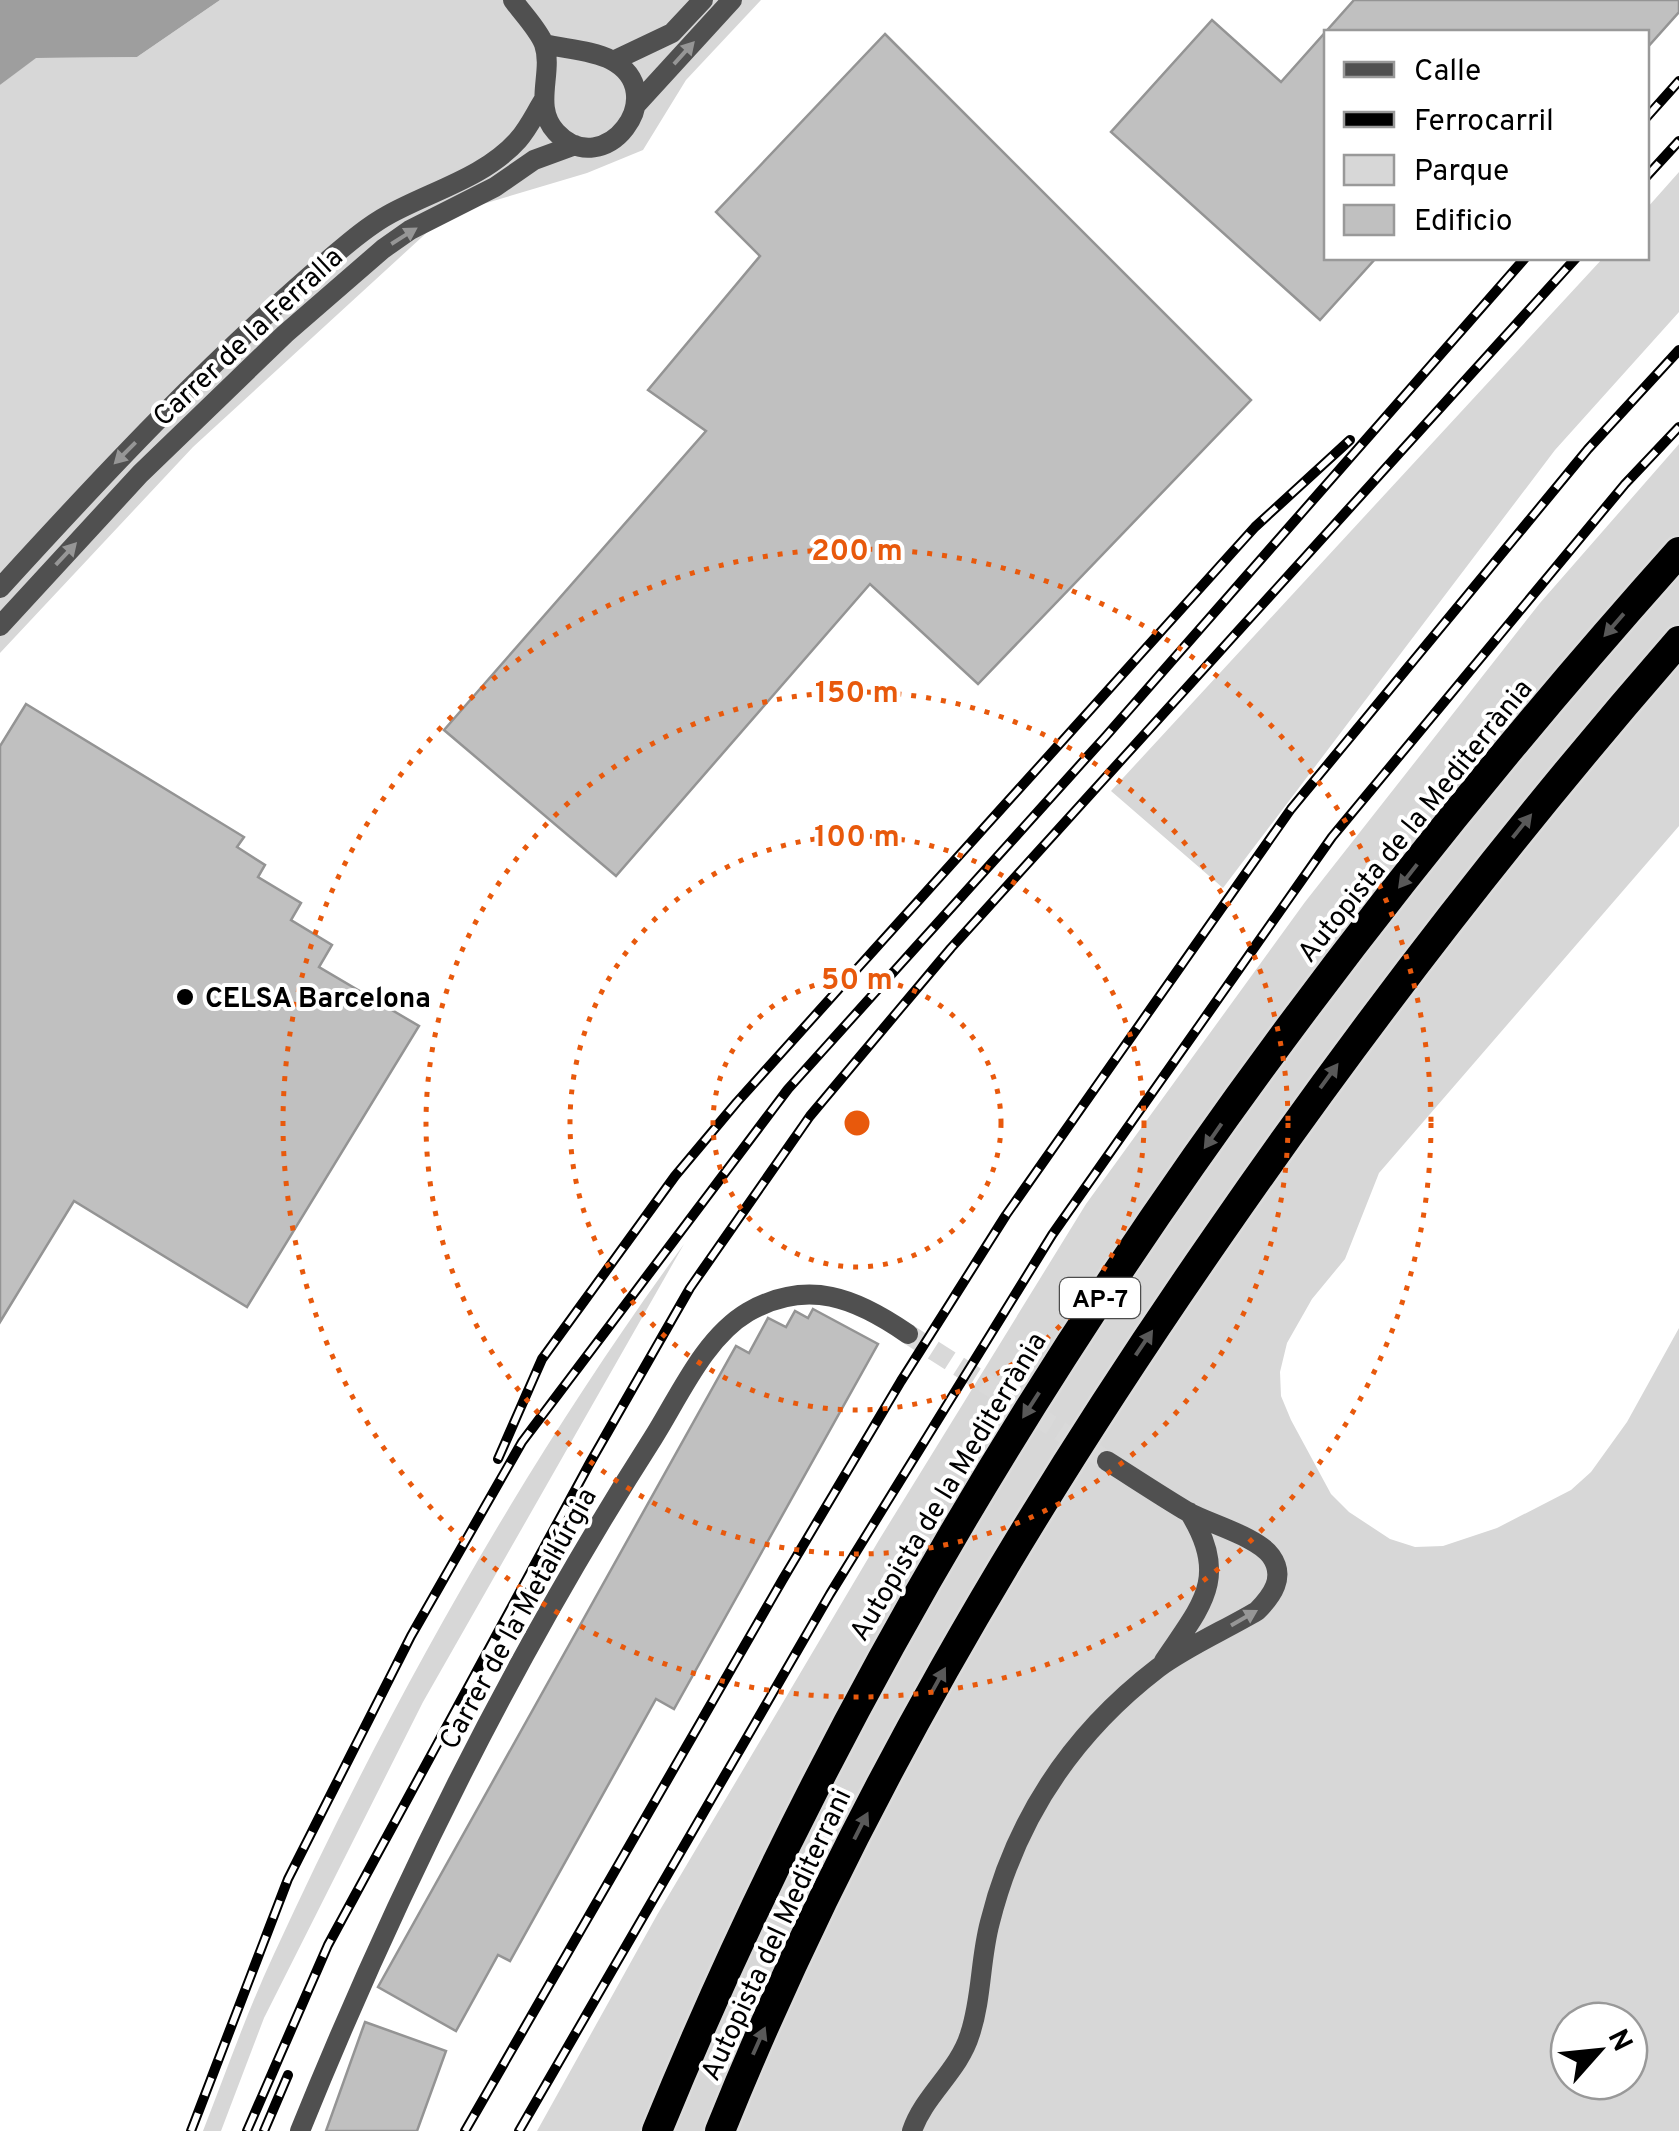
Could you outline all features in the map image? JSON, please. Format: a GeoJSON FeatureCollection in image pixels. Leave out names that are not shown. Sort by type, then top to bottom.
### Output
{"type":"FeatureCollection","features":[{"type":"Feature","properties":{"kind":"highway","name":"Autopista de la Mediterrània"},"geometry":{"type":"LineString","coordinates":[[657,2131],[753,1907],[834,1744],[946,1546],[1080,1330],[1219,1127],[1325,983],[1505,754],[1679,552]]}},
{"type":"Feature","properties":{"kind":"highway","name":"Autopista del Mediterrani"},"geometry":{"type":"LineString","coordinates":[[720,2131],[785,1982],[891,1766],[1054,1482],[1112,1389],[1275,1152],[1418,957],[1679,640]]}},
{"type":"Feature","properties":{"kind":"street"},"geometry":{"type":"LineString","coordinates":[[512,0],[544,44],[545,93],[552,128],[575,145],[602,146],[614,140],[632,120],[635,106],[628,76],[613,61],[544,44]]}},
{"type":"Feature","properties":{"kind":"street"},"geometry":{"type":"LineString","coordinates":[[613,61],[672,33],[703,0]]}},
{"type":"Feature","properties":{"kind":"street"},"geometry":{"type":"LineString","coordinates":[[635,106],[732,0]]}},
{"type":"Feature","properties":{"kind":"street"},"geometry":{"type":"LineString","coordinates":[[545,93],[563,63],[588,54]]}},
{"type":"Feature","properties":{"kind":"street","name":"Carrer de la Ferralla"},"geometry":{"type":"LineString","coordinates":[[0,588],[101,478],[268,314],[328,260],[386,216],[492,163],[519,139],[545,93]]}},
{"type":"Feature","properties":{"kind":"street","name":"Carrer de la Ferralla"},"geometry":{"type":"LineString","coordinates":[[0,626],[140,474],[284,334],[383,249],[410,230],[495,187],[534,160],[575,145]]}},
{"type":"Feature","properties":{"kind":"street","name":"Carrer de la Metal·lúrgia"},"geometry":{"type":"LineString","coordinates":[[300,2131],[353,1999],[436,1822],[606,1512],[712,1345],[744,1315],[764,1304],[810,1294],[834,1295],[856,1303],[908,1334]]}},
{"type":"Feature","properties":{"kind":"street"},"geometry":{"type":"LineString","coordinates":[[1107,1462],[1189,1512],[1262,1548],[1275,1563],[1278,1579],[1257,1612],[1160,1667]]}},
{"type":"Feature","properties":{"kind":"street"},"geometry":{"type":"LineString","coordinates":[[912,2131],[970,2038],[989,1925],[1012,1848],[1034,1805],[1060,1766],[1160,1667],[1207,1596],[1208,1558],[1200,1528],[1189,1512]]}},
{"type":"Feature","properties":{"kind":"green space"},"geometry":{"type":"Polygon","coordinates":[[[220,0],[761,0],[686,80],[643,150],[587,173],[446,215],[193,447],[0,653],[0,85],[35,58],[137,57],[220,0]]]}},
{"type":"Feature","properties":{"kind":"green space"},"geometry":{"type":"Polygon","coordinates":[[[1679,172],[1679,312],[1555,450],[1223,888],[1111,791],[1601,260],[1649,260],[1649,206],[1679,172]]]}},
{"type":"Feature","properties":{"kind":"green space"},"geometry":{"type":"Polygon","coordinates":[[[1679,444],[1679,826],[1379,1173],[1345,1259],[1312,1299],[1287,1343],[1280,1372],[1281,1396],[1291,1420],[1331,1494],[1349,1512],[1390,1539],[1415,1547],[1443,1546],[1497,1528],[1571,1490],[1591,1472],[1627,1422],[1679,1328],[1679,2131],[537,2131],[657,1915],[879,1540],[1086,1204],[1305,902],[1540,603],[1679,444]]]}},
{"type":"Feature","properties":{"kind":"green space"},"geometry":{"type":"Polygon","coordinates":[[[684,1244],[423,1702],[264,2018],[221,2131],[203,2131],[274,1954],[411,1679],[568,1413],[684,1244]]]}},
{"type":"Feature","properties":{"kind":"shaded area"},"geometry":{"type":"Polygon","coordinates":[[[0,0],[220,0],[137,57],[36,58],[0,85],[0,0]]]}},
{"type":"Feature","properties":{"kind":"building"},"geometry":{"type":"Polygon","coordinates":[[[1354,0],[1679,0],[1679,12],[1649,46],[1649,30],[1327,30],[1354,0]]]}},
{"type":"Feature","properties":{"kind":"building"},"geometry":{"type":"Polygon","coordinates":[[[1212,20],[1281,82],[1324,34],[1324,260],[1374,260],[1320,320],[1111,132],[1212,20]]]}},
{"type":"Feature","properties":{"kind":"building"},"geometry":{"type":"Polygon","coordinates":[[[885,34],[1251,400],[978,684],[870,584],[616,876],[444,730],[706,431],[648,390],[760,256],[716,212],[885,34]]]}},
{"type":"Feature","properties":{"kind":"building","name":"CELSA Barcelona"},"geometry":{"type":"Polygon","coordinates":[[[26,704],[244,837],[237,847],[265,865],[258,877],[301,903],[291,920],[332,945],[319,967],[419,1026],[247,1307],[74,1201],[0,1322],[0,746],[26,704]]]}},
{"type":"Feature","properties":{"kind":"building"},"geometry":{"type":"Polygon","coordinates":[[[813,1309],[878,1344],[674,1709],[656,1699],[510,1961],[498,1955],[456,2031],[378,1987],[736,1346],[749,1353],[768,1318],[786,1327],[795,1311],[808,1318],[813,1309]]]}},
{"type":"Feature","properties":{"kind":"building"},"geometry":{"type":"Polygon","coordinates":[[[365,2022],[446,2051],[417,2131],[326,2131],[365,2022]]]}},
{"type":"Feature","properties":{"kind":"tunnel"},"geometry":{"type":"LineString","coordinates":[[908,1334],[1107,1461]]}},
{"type":"Feature","properties":{"kind":"railway"},"geometry":{"type":"LineString","coordinates":[[1649,115],[1679,81]]}},
{"type":"Feature","properties":{"kind":"railway"},"geometry":{"type":"LineString","coordinates":[[1649,174],[1679,141]]}},
{"type":"Feature","properties":{"kind":"railway"},"geometry":{"type":"LineString","coordinates":[[191,2131],[288,1879],[411,1636],[522,1442],[788,1089],[1106,736],[1523,260]]}},
{"type":"Feature","properties":{"kind":"railway"},"geometry":{"type":"LineString","coordinates":[[247,2131],[328,1945],[591,1461],[690,1288],[810,1116],[951,948],[1574,260]]}},
{"type":"Feature","properties":{"kind":"railway"},"geometry":{"type":"LineString","coordinates":[[465,2131],[783,1579],[1006,1215],[1291,809],[1588,449],[1679,350]]}},
{"type":"Feature","properties":{"kind":"railway"},"geometry":{"type":"LineString","coordinates":[[519,2131],[830,1594],[1052,1235],[1332,837],[1625,484],[1679,427]]}},
{"type":"Feature","properties":{"kind":"railway"},"geometry":{"type":"LineString","coordinates":[[498,1459],[542,1359],[675,1176],[737,1102],[1255,527],[1350,440]]}},
{"type":"Feature","properties":{"kind":"railway"},"geometry":{"type":"LineString","coordinates":[[264,2131],[288,2075]]}},
{"type":"Feature","properties":{"kind":"place","name":"CELSA Barcelona"},"geometry":{"type":"Point","coordinates":[185,997]}}]}
